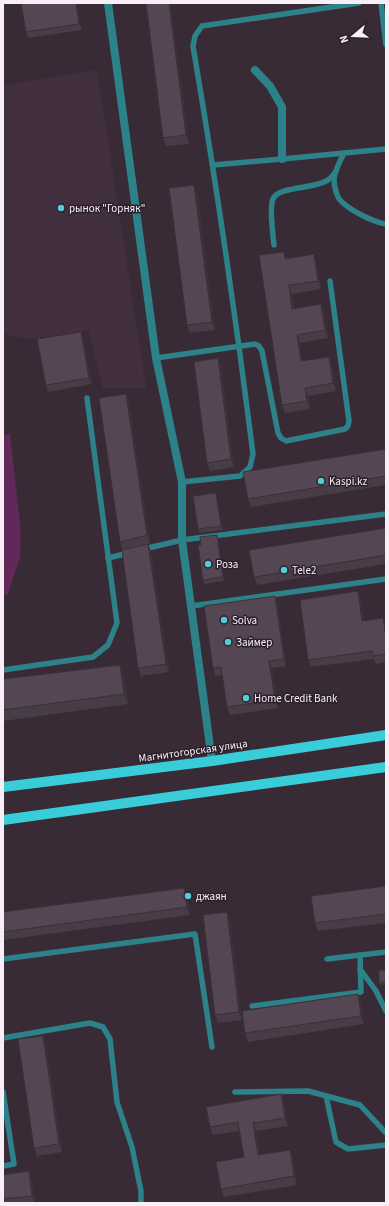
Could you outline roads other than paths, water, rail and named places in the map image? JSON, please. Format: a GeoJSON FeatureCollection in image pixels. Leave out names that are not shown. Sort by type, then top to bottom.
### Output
{"type":"FeatureCollection","features":[{"type":"Feature","properties":{"kind":"main road","name":"Магнитогорская улица"},"geometry":{"type":"LineString","coordinates":[[3,787],[212,761],[386,735]]}},
{"type":"Feature","properties":{"kind":"main road"},"geometry":{"type":"LineString","coordinates":[[3,820],[386,767]]}},
{"type":"Feature","properties":{"kind":"street"},"geometry":{"type":"LineString","coordinates":[[108,3],[156,358],[182,482],[182,540],[212,761]]}},
{"type":"Feature","properties":{"kind":"street"},"geometry":{"type":"LineString","coordinates":[[255,70],[270,86],[282,107],[282,159]]}},
{"type":"Feature","properties":{"kind":"lane"},"geometry":{"type":"LineString","coordinates":[[182,482],[240,476],[250,467],[253,454],[240,346],[214,165],[193,46],[195,36],[202,26],[359,3]]}},
{"type":"Feature","properties":{"kind":"lane"},"geometry":{"type":"LineString","coordinates":[[381,3],[386,45]]}},
{"type":"Feature","properties":{"kind":"lane"},"geometry":{"type":"LineString","coordinates":[[214,165],[386,149]]}},
{"type":"Feature","properties":{"kind":"lane"},"geometry":{"type":"LineString","coordinates":[[344,153],[334,179],[334,187],[340,199],[353,210],[375,222],[386,224]]}},
{"type":"Feature","properties":{"kind":"lane"},"geometry":{"type":"LineString","coordinates":[[274,246],[271,206],[273,197],[280,192],[320,184],[328,180],[336,171]]}},
{"type":"Feature","properties":{"kind":"lane"},"geometry":{"type":"LineString","coordinates":[[156,358],[255,344],[259,346],[262,351],[278,433],[281,438],[286,441],[345,429],[348,426],[349,421],[330,282]]}},
{"type":"Feature","properties":{"kind":"lane"},"geometry":{"type":"LineString","coordinates":[[3,670],[93,657],[108,645],[117,623],[87,398]]}},
{"type":"Feature","properties":{"kind":"lane"},"geometry":{"type":"LineString","coordinates":[[108,558],[182,540],[386,514]]}},
{"type":"Feature","properties":{"kind":"lane"},"geometry":{"type":"LineString","coordinates":[[191,606],[386,579]]}},
{"type":"Feature","properties":{"kind":"lane"},"geometry":{"type":"LineString","coordinates":[[3,959],[195,934],[212,1047]]}},
{"type":"Feature","properties":{"kind":"lane"},"geometry":{"type":"LineString","coordinates":[[327,959],[386,952]]}},
{"type":"Feature","properties":{"kind":"lane"},"geometry":{"type":"LineString","coordinates":[[252,1006],[361,992],[360,955]]}},
{"type":"Feature","properties":{"kind":"lane"},"geometry":{"type":"LineString","coordinates":[[360,969],[376,991],[386,1011]]}},
{"type":"Feature","properties":{"kind":"lane"},"geometry":{"type":"LineString","coordinates":[[3,1038],[90,1023],[103,1026],[110,1040],[117,1102],[132,1147],[141,1191],[141,1203]]}},
{"type":"Feature","properties":{"kind":"lane"},"geometry":{"type":"LineString","coordinates":[[235,1092],[308,1091],[360,1105],[386,1133]]}},
{"type":"Feature","properties":{"kind":"lane"},"geometry":{"type":"LineString","coordinates":[[3,1092],[14,1164],[3,1166]]}},
{"type":"Feature","properties":{"kind":"lane"},"geometry":{"type":"LineString","coordinates":[[326,1096],[336,1142],[348,1149],[386,1145]]}},
{"type":"Feature","properties":{"kind":"place","name":"рынок \"Горняк\""},"geometry":{"type":"Point","coordinates":[61,208]}},
{"type":"Feature","properties":{"kind":"place","name":"Kaspi.kz"},"geometry":{"type":"Point","coordinates":[321,481]}},
{"type":"Feature","properties":{"kind":"place","name":"Роза"},"geometry":{"type":"Point","coordinates":[208,564]}},
{"type":"Feature","properties":{"kind":"place","name":"Tele2"},"geometry":{"type":"Point","coordinates":[284,570]}},
{"type":"Feature","properties":{"kind":"place","name":"Solva"},"geometry":{"type":"Point","coordinates":[224,620]}},
{"type":"Feature","properties":{"kind":"place","name":"Займер"},"geometry":{"type":"Point","coordinates":[228,642]}},
{"type":"Feature","properties":{"kind":"place","name":"Home Credit Bank"},"geometry":{"type":"Point","coordinates":[246,698]}},
{"type":"Feature","properties":{"kind":"place","name":"джаян"},"geometry":{"type":"Point","coordinates":[188,896]}}]}
